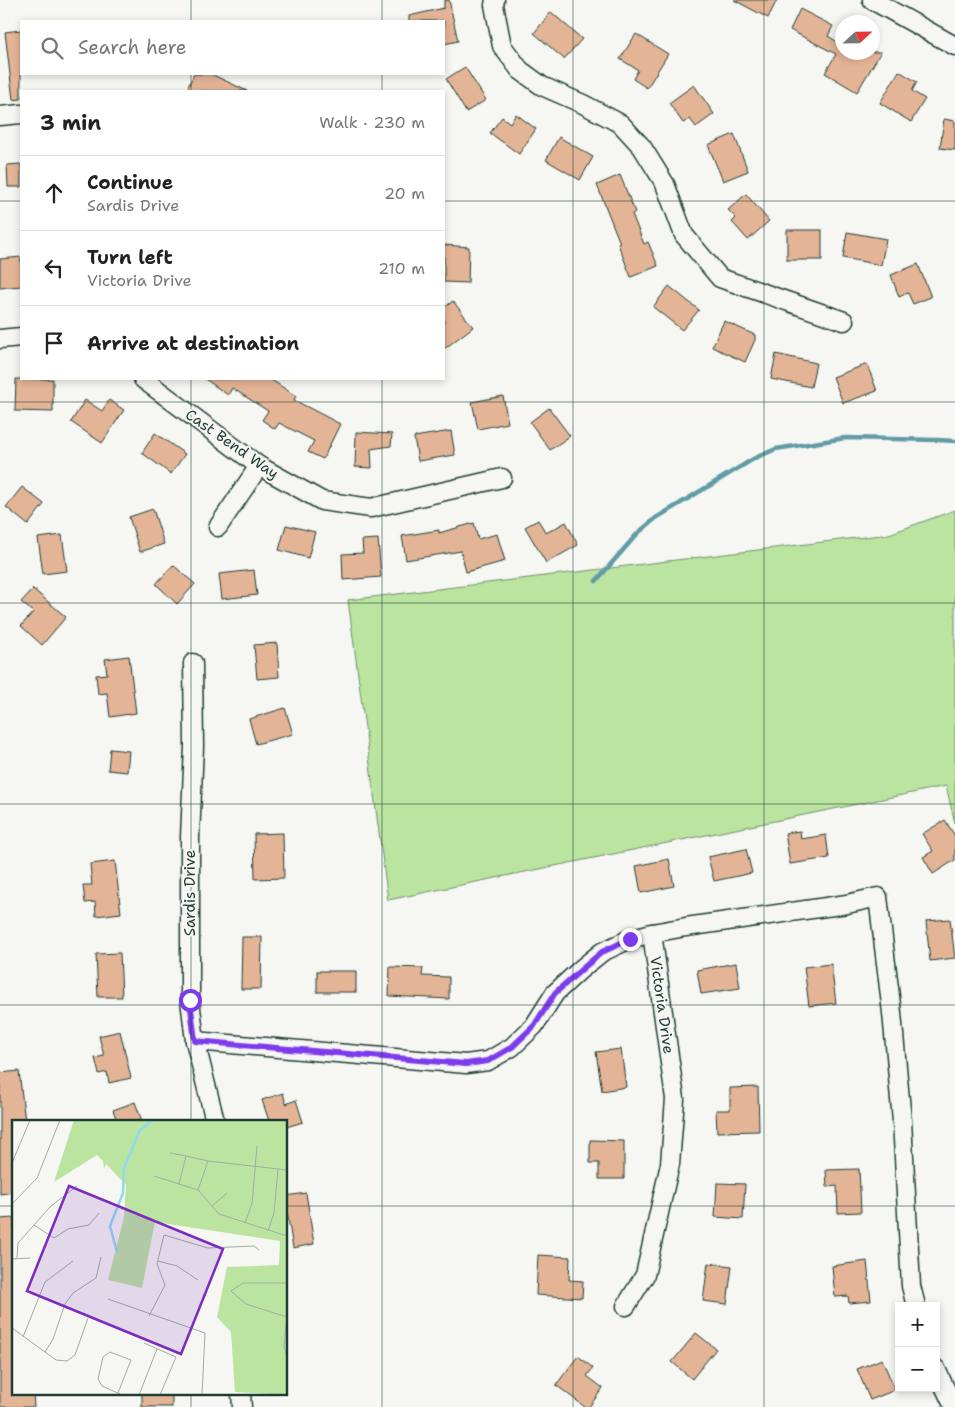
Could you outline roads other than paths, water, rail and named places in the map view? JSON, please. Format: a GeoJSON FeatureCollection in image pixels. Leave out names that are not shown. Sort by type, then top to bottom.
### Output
{"type":"FeatureCollection","features":[{"type":"Feature","properties":{"kind":"street"},"geometry":{"type":"LineString","coordinates":[[495,0],[494,6],[502,46],[520,70],[542,86],[583,104],[621,124],[642,147],[665,184],[684,235],[720,278],[844,321]]}},
{"type":"Feature","properties":{"kind":"street"},"geometry":{"type":"LineString","coordinates":[[872,0],[955,46]]}},
{"type":"Feature","properties":{"kind":"street"},"geometry":{"type":"LineString","coordinates":[[0,116],[20,114]]}},
{"type":"Feature","properties":{"kind":"street"},"geometry":{"type":"LineString","coordinates":[[0,339],[20,338]]}},
{"type":"Feature","properties":{"kind":"street","name":"Cast Bend Way"},"geometry":{"type":"LineString","coordinates":[[144,380],[259,466],[322,501],[371,508],[502,478]]}},
{"type":"Feature","properties":{"kind":"street"},"geometry":{"type":"LineString","coordinates":[[218,527],[259,466]]}},
{"type":"Feature","properties":{"kind":"street","name":"Sardis Drive"},"geometry":{"type":"LineString","coordinates":[[193,663],[194,746],[190,837],[190,1000],[195,1041],[215,1120]]}},
{"type":"Feature","properties":{"kind":"street"},"geometry":{"type":"LineString","coordinates":[[652,933],[847,904],[878,897],[892,1013],[902,1122],[911,1286],[915,1302]]}},
{"type":"Feature","properties":{"kind":"street","name":"Victoria Drive"},"geometry":{"type":"LineString","coordinates":[[195,1041],[466,1064],[488,1061],[512,1047],[534,1026],[555,993],[602,952],[630,939],[652,933],[675,1098],[670,1164],[645,1275],[626,1306]]}},
{"type":"Feature","properties":{"kind":"street"},"geometry":{"type":"LineString","coordinates":[[940,1377],[954,1407]]}},
{"type":"Feature","properties":{"kind":"street"},"geometry":{"type":"LineString","coordinates":[[241,1394],[242,1407]]}},
{"type":"Feature","properties":{"kind":"waterway"},"geometry":{"type":"LineString","coordinates":[[596,581],[638,533],[656,518],[755,458],[776,449],[845,438],[955,441]]}}]}
